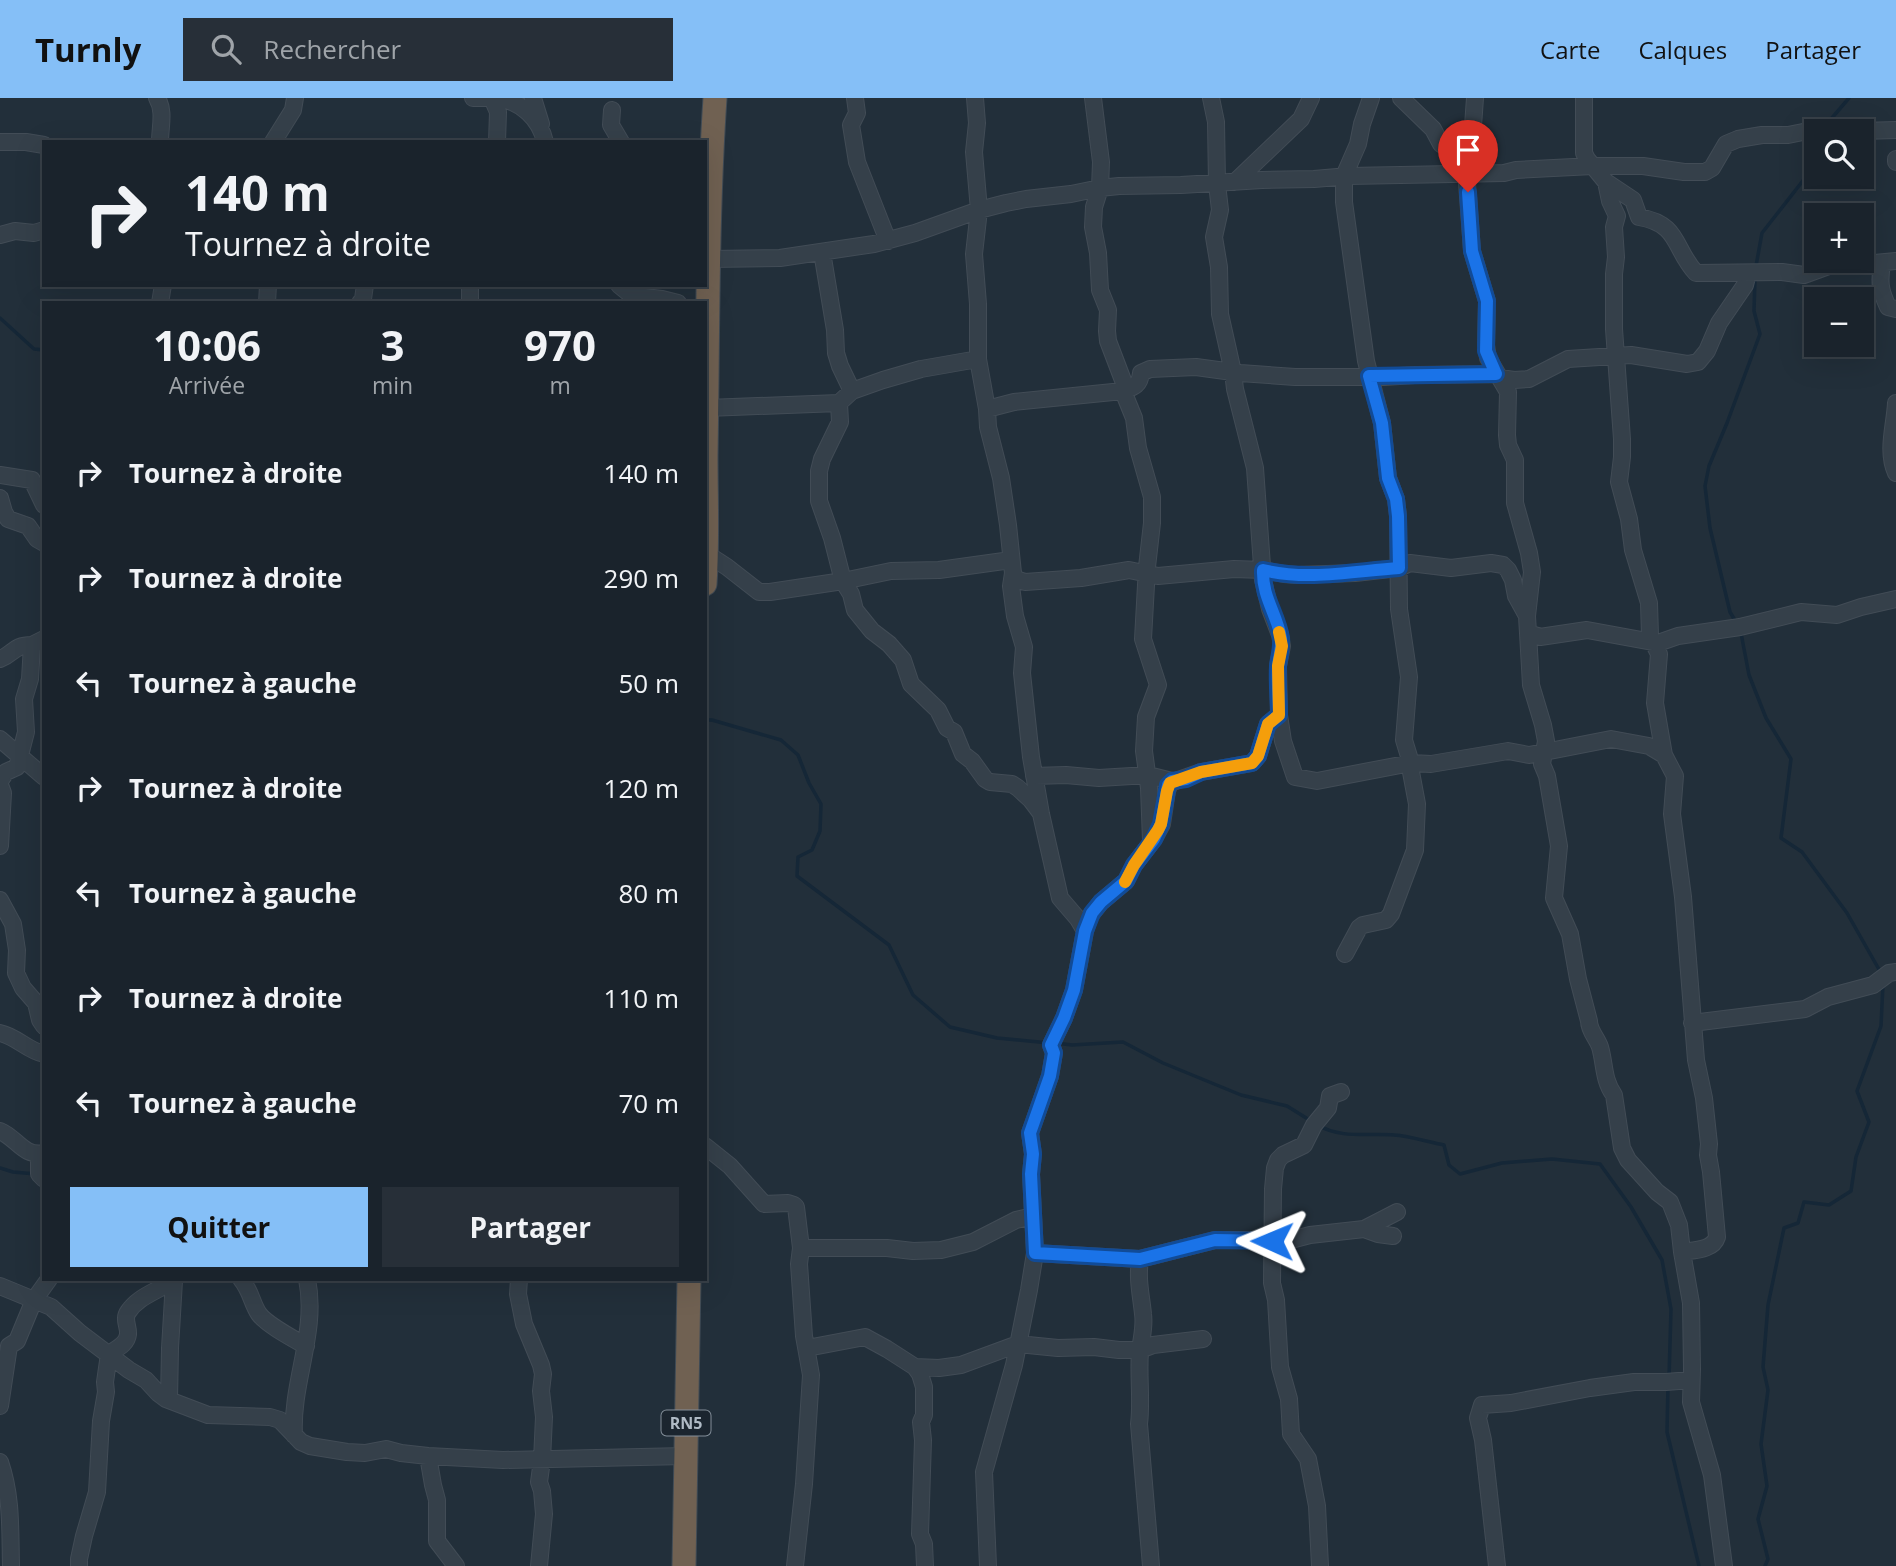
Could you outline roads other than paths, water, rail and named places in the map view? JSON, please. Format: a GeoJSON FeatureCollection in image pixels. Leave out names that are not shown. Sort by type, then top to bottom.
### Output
{"type":"FeatureCollection","features":[{"type":"Feature","properties":{"kind":"highway"},"geometry":{"type":"LineString","coordinates":[[707,554],[709,172],[715,98]]}},
{"type":"Feature","properties":{"kind":"highway","name":"RN5"},"geometry":{"type":"LineString","coordinates":[[684,1566],[689,1281]]}},
{"type":"Feature","properties":{"kind":"street"},"geometry":{"type":"LineString","coordinates":[[157,98],[162,109],[160,140]]}},
{"type":"Feature","properties":{"kind":"street"},"geometry":{"type":"LineString","coordinates":[[274,140],[293,110],[295,98]]}},
{"type":"Feature","properties":{"kind":"street"},"geometry":{"type":"LineString","coordinates":[[473,98],[501,99],[514,103],[531,115],[543,136]]}},
{"type":"Feature","properties":{"kind":"street"},"geometry":{"type":"LineString","coordinates":[[492,98],[498,112],[498,135]]}},
{"type":"Feature","properties":{"kind":"street"},"geometry":{"type":"LineString","coordinates":[[533,98],[543,136]]}},
{"type":"Feature","properties":{"kind":"street"},"geometry":{"type":"LineString","coordinates":[[855,98],[857,113],[851,125],[858,162],[888,241]]}},
{"type":"Feature","properties":{"kind":"street"},"geometry":{"type":"LineString","coordinates":[[975,98],[977,122],[974,152],[979,211],[974,254],[978,359],[988,427],[1001,478],[1008,525],[1011,586],[1015,616],[1024,647],[1022,673],[1041,814],[1060,898],[1085,931]]}},
{"type":"Feature","properties":{"kind":"street"},"geometry":{"type":"LineString","coordinates":[[1093,98],[1101,162],[1100,188],[1094,207],[1093,227],[1100,290],[1108,310],[1108,341],[1124,383],[1152,498],[1143,643],[1158,685],[1146,717],[1144,751],[1148,775],[1151,841]]}},
{"type":"Feature","properties":{"kind":"street"},"geometry":{"type":"LineString","coordinates":[[1211,98],[1216,122],[1220,210],[1214,237],[1219,267],[1220,314],[1255,468],[1262,580],[1281,640],[1278,666],[1279,715],[1283,741],[1294,777],[1317,781],[1411,764],[1431,764],[1508,751],[1529,755],[1611,739],[1649,746],[1664,755]]}},
{"type":"Feature","properties":{"kind":"street"},"geometry":{"type":"LineString","coordinates":[[1301,119],[1311,98]]}},
{"type":"Feature","properties":{"kind":"street"},"geometry":{"type":"LineString","coordinates":[[1235,182],[1314,109],[1322,98]]}},
{"type":"Feature","properties":{"kind":"street"},"geometry":{"type":"LineString","coordinates":[[1345,954],[1361,926],[1388,918],[1415,850],[1418,804],[1404,740],[1409,677],[1399,610],[1396,499],[1388,478],[1382,423],[1369,376],[1360,327],[1357,288],[1345,217],[1344,176],[1358,144],[1371,98]]}},
{"type":"Feature","properties":{"kind":"street"},"geometry":{"type":"LineString","coordinates":[[1401,98],[1433,129],[1441,144],[1466,170]]}},
{"type":"Feature","properties":{"kind":"street"},"geometry":{"type":"LineString","coordinates":[[1475,98],[1475,150],[1466,170],[1472,251],[1487,301],[1486,351],[1501,381],[1508,445],[1515,460],[1515,503],[1532,572],[1528,645],[1531,685],[1543,725],[1545,751],[1542,764],[1547,776],[1559,846],[1554,898],[1570,934],[1577,979],[1589,1027],[1599,1044],[1604,1073],[1614,1095],[1622,1149],[1628,1160],[1672,1205],[1679,1225],[1690,1303],[1691,1402],[1712,1475],[1724,1566]]}},
{"type":"Feature","properties":{"kind":"street"},"geometry":{"type":"LineString","coordinates":[[1584,98],[1584,146],[1587,159],[1606,182],[1626,198],[1633,200],[1639,217],[1651,219],[1671,232],[1694,272],[1782,272],[1804,275],[1837,263],[1889,262],[1879,285],[1889,308],[1896,309]]}},
{"type":"Feature","properties":{"kind":"street"},"geometry":{"type":"LineString","coordinates":[[498,135],[514,103]]}},
{"type":"Feature","properties":{"kind":"street"},"geometry":{"type":"LineString","coordinates":[[612,110],[611,125],[620,140]]}},
{"type":"Feature","properties":{"kind":"street"},"geometry":{"type":"LineString","coordinates":[[1874,131],[1896,130]]}},
{"type":"Feature","properties":{"kind":"street"},"geometry":{"type":"LineString","coordinates":[[709,259],[780,258],[888,241],[979,211],[1026,199],[1049,198],[1100,188],[1466,170],[1504,173],[1593,166],[1643,166],[1705,172],[1712,168],[1726,144],[1738,139],[1804,133]]}},
{"type":"Feature","properties":{"kind":"street"},"geometry":{"type":"LineString","coordinates":[[0,142],[42,145]]}},
{"type":"Feature","properties":{"kind":"street"},"geometry":{"type":"LineString","coordinates":[[1606,182],[1617,216],[1614,227],[1615,355],[1622,439],[1618,478],[1629,519],[1633,550],[1649,603],[1649,627],[1659,654],[1655,703],[1664,755],[1675,776],[1672,814],[1683,897],[1692,1023],[1704,1098],[1717,1237],[1712,1246],[1682,1252]]}},
{"type":"Feature","properties":{"kind":"street"},"geometry":{"type":"LineString","coordinates":[[0,235],[15,230],[34,233],[42,231]]}},
{"type":"Feature","properties":{"kind":"street"},"geometry":{"type":"LineString","coordinates":[[822,252],[835,330],[836,353],[852,391]]}},
{"type":"Feature","properties":{"kind":"street"},"geometry":{"type":"LineString","coordinates":[[987,409],[1014,402],[1124,391],[1135,387],[1141,373],[1150,369],[1202,367],[1294,377],[1369,376],[1521,381],[1568,359],[1631,355],[1687,364],[1698,362],[1707,351],[1719,323],[1745,285],[1748,273]]}},
{"type":"Feature","properties":{"kind":"street"},"geometry":{"type":"LineString","coordinates":[[622,287],[635,296],[670,301]]}},
{"type":"Feature","properties":{"kind":"street"},"geometry":{"type":"LineString","coordinates":[[707,408],[839,402],[852,391],[921,369],[978,359]]}},
{"type":"Feature","properties":{"kind":"street"},"geometry":{"type":"LineString","coordinates":[[839,402],[840,422],[820,466],[819,496],[843,581],[851,594],[857,614],[903,660],[911,684],[938,710],[947,728],[954,732],[962,754],[972,761],[988,781],[1012,784],[1018,788],[1041,814]]}},
{"type":"Feature","properties":{"kind":"street"},"geometry":{"type":"LineString","coordinates":[[1896,403],[1892,448],[1896,473]]}},
{"type":"Feature","properties":{"kind":"street"},"geometry":{"type":"LineString","coordinates":[[0,475],[32,480],[42,501]]}},
{"type":"Feature","properties":{"kind":"street"},"geometry":{"type":"LineString","coordinates":[[0,498],[8,519],[28,526],[42,541]]}},
{"type":"Feature","properties":{"kind":"street"},"geometry":{"type":"LineString","coordinates":[[707,554],[760,592],[843,581],[891,571],[1012,567]]}},
{"type":"Feature","properties":{"kind":"street"},"geometry":{"type":"LineString","coordinates":[[1012,567],[1019,580],[1026,582],[1082,578],[1129,570],[1158,576],[1234,569],[1297,575],[1355,573],[1399,568],[1410,564],[1451,568],[1491,563],[1503,565],[1508,570],[1533,636],[1587,630],[1653,642],[1740,627],[1801,612],[1837,615],[1896,599]]}},
{"type":"Feature","properties":{"kind":"street"},"geometry":{"type":"LineString","coordinates":[[0,659],[15,648],[38,642],[24,699],[26,732],[21,755],[17,767],[6,772],[0,783],[3,793],[0,846]]}},
{"type":"Feature","properties":{"kind":"street"},"geometry":{"type":"LineString","coordinates":[[1034,776],[1099,778],[1148,775],[1172,781],[1186,779],[1201,772],[1252,763],[1258,756],[1268,724],[1279,715]]}},
{"type":"Feature","properties":{"kind":"street"},"geometry":{"type":"LineString","coordinates":[[0,739],[42,775]]}},
{"type":"Feature","properties":{"kind":"street"},"geometry":{"type":"LineString","coordinates":[[988,1566],[984,1472],[1018,1344],[1035,1253],[1030,1130],[1050,1076],[1054,1053],[1051,1045],[1074,990],[1085,931],[1094,909],[1126,881],[1161,824],[1168,787],[1172,781]]}},
{"type":"Feature","properties":{"kind":"street"},"geometry":{"type":"LineString","coordinates":[[0,900],[13,924],[17,950],[16,973],[23,988],[36,1003],[42,1023]]}},
{"type":"Feature","properties":{"kind":"street"},"geometry":{"type":"LineString","coordinates":[[1692,1023],[1805,1009],[1828,997],[1873,985],[1889,973],[1896,972]]}},
{"type":"Feature","properties":{"kind":"street"},"geometry":{"type":"LineString","coordinates":[[0,1034],[8,1035],[42,1054]]}},
{"type":"Feature","properties":{"kind":"street"},"geometry":{"type":"LineString","coordinates":[[1320,1566],[1317,1506],[1308,1459],[1291,1434],[1289,1399],[1280,1367],[1276,1300],[1272,1283],[1273,1189],[1277,1164],[1283,1155],[1304,1145],[1317,1120],[1328,1108],[1330,1096],[1341,1093]]}},
{"type":"Feature","properties":{"kind":"street"},"geometry":{"type":"LineString","coordinates":[[0,1131],[9,1135],[28,1152],[41,1153],[39,1174],[42,1177]]}},
{"type":"Feature","properties":{"kind":"street"},"geometry":{"type":"LineString","coordinates":[[707,1148],[730,1166],[764,1203],[794,1205],[801,1248],[799,1271],[804,1336],[811,1375],[804,1484],[795,1566]]}},
{"type":"Feature","properties":{"kind":"street"},"geometry":{"type":"LineString","coordinates":[[1035,1253],[1140,1259],[1215,1240],[1291,1241],[1310,1235],[1364,1229],[1397,1212]]}},
{"type":"Feature","properties":{"kind":"street"},"geometry":{"type":"LineString","coordinates":[[801,1248],[941,1250],[973,1242],[1016,1220],[1033,1216]]}},
{"type":"Feature","properties":{"kind":"street"},"geometry":{"type":"LineString","coordinates":[[1364,1229],[1393,1236]]}},
{"type":"Feature","properties":{"kind":"street"},"geometry":{"type":"LineString","coordinates":[[1140,1259],[1138,1277],[1143,1329],[1140,1350],[1139,1424],[1151,1566]]}},
{"type":"Feature","properties":{"kind":"street"},"geometry":{"type":"LineString","coordinates":[[0,1406],[4,1348],[17,1341],[34,1300],[48,1281]]}},
{"type":"Feature","properties":{"kind":"street"},"geometry":{"type":"LineString","coordinates":[[79,1566],[84,1536],[97,1492],[100,1422],[109,1354],[127,1338],[129,1333],[126,1314],[144,1296],[172,1281]]}},
{"type":"Feature","properties":{"kind":"street"},"geometry":{"type":"LineString","coordinates":[[169,1400],[174,1281]]}},
{"type":"Feature","properties":{"kind":"street"},"geometry":{"type":"LineString","coordinates":[[242,1281],[263,1319],[306,1346]]}},
{"type":"Feature","properties":{"kind":"street"},"geometry":{"type":"LineString","coordinates":[[294,1435],[293,1405],[311,1310],[307,1281]]}},
{"type":"Feature","properties":{"kind":"street"},"geometry":{"type":"LineString","coordinates":[[519,1281],[517,1294],[524,1324],[542,1369],[544,1417],[539,1482],[544,1514],[539,1566]]}},
{"type":"Feature","properties":{"kind":"street"},"geometry":{"type":"LineString","coordinates":[[0,1286],[51,1307],[80,1333],[146,1380],[169,1400],[208,1415],[270,1417],[280,1420],[301,1442],[310,1446],[365,1453],[386,1448],[401,1453],[428,1456],[503,1460],[685,1456]]}},
{"type":"Feature","properties":{"kind":"street"},"geometry":{"type":"LineString","coordinates":[[807,1348],[865,1337],[915,1367],[920,1374],[924,1387],[920,1534],[924,1544],[925,1566]]}},
{"type":"Feature","properties":{"kind":"street"},"geometry":{"type":"LineString","coordinates":[[915,1367],[961,1365],[1018,1344],[1140,1350],[1153,1345],[1203,1339]]}},
{"type":"Feature","properties":{"kind":"street"},"geometry":{"type":"LineString","coordinates":[[1497,1566],[1483,1440],[1478,1418],[1482,1405],[1511,1403],[1634,1382],[1691,1380]]}},
{"type":"Feature","properties":{"kind":"street"},"geometry":{"type":"LineString","coordinates":[[428,1456],[437,1500],[437,1541],[456,1566]]}},
{"type":"Feature","properties":{"kind":"street"},"geometry":{"type":"LineString","coordinates":[[0,1462],[10,1509],[11,1566]]}},
{"type":"Feature","properties":{"kind":"waterway"},"geometry":{"type":"LineString","coordinates":[[1831,119],[1849,98]]}},
{"type":"Feature","properties":{"kind":"waterway"},"geometry":{"type":"LineString","coordinates":[[1756,266],[1762,233],[1804,179]]}},
{"type":"Feature","properties":{"kind":"waterway"},"geometry":{"type":"LineString","coordinates":[[1736,622],[1730,612],[1710,528],[1705,486],[1709,466],[1760,334],[1754,311],[1755,278]]}},
{"type":"Feature","properties":{"kind":"waterway"},"geometry":{"type":"LineString","coordinates":[[0,318],[34,349],[42,350]]}},
{"type":"Feature","properties":{"kind":"waterway"},"geometry":{"type":"LineString","coordinates":[[1741,633],[1749,675],[1766,718],[1791,759],[1781,838],[1802,852],[1847,913],[1881,973]]}},
{"type":"Feature","properties":{"kind":"waterway"},"geometry":{"type":"LineString","coordinates":[[707,720],[781,740],[798,755],[821,804],[820,831],[812,850],[798,857],[797,876],[889,945],[913,995],[950,1027],[997,1038],[1049,1043]]}},
{"type":"Feature","properties":{"kind":"waterway"},"geometry":{"type":"LineString","coordinates":[[1765,1566],[1768,1559],[1758,1519],[1767,1486],[1761,1444],[1768,1390],[1763,1367],[1768,1305],[1784,1228],[1798,1223],[1804,1202],[1829,1205],[1851,1191],[1856,1157],[1869,1122],[1857,1091],[1881,1026],[1883,984]]}},
{"type":"Feature","properties":{"kind":"waterway"},"geometry":{"type":"LineString","coordinates":[[1056,1043],[1072,1045],[1123,1042],[1163,1063],[1241,1095],[1287,1106],[1311,1121]]}},
{"type":"Feature","properties":{"kind":"waterway"},"geometry":{"type":"LineString","coordinates":[[1318,1125],[1345,1134],[1400,1136],[1444,1145],[1449,1165],[1460,1174],[1502,1163],[1552,1159],[1600,1164],[1631,1207],[1662,1260],[1671,1309],[1669,1378]]}},
{"type":"Feature","properties":{"kind":"waterway"},"geometry":{"type":"LineString","coordinates":[[0,1168],[36,1174]]}},
{"type":"Feature","properties":{"kind":"waterway"},"geometry":{"type":"LineString","coordinates":[[1668,1386],[1667,1432],[1699,1566]]}}]}
